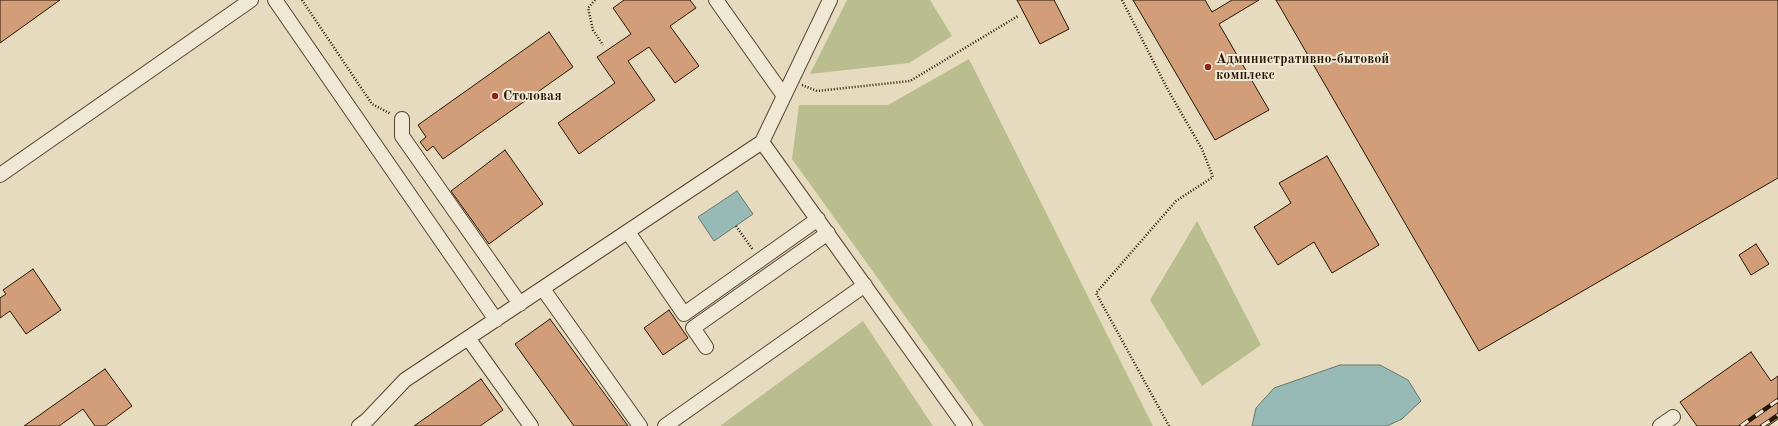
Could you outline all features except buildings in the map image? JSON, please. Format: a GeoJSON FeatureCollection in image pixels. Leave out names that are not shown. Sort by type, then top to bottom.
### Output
{"type":"FeatureCollection","features":[{"type":"Feature","properties":{"kind":"street"},"geometry":{"type":"LineString","coordinates":[[0,175],[251,0]]}},
{"type":"Feature","properties":{"kind":"street"},"geometry":{"type":"LineString","coordinates":[[275,0],[496,320]]}},
{"type":"Feature","properties":{"kind":"street"},"geometry":{"type":"LineString","coordinates":[[716,0],[784,96]]}},
{"type":"Feature","properties":{"kind":"street"},"geometry":{"type":"LineString","coordinates":[[366,424],[405,380],[762,142],[830,0]]}},
{"type":"Feature","properties":{"kind":"street"},"geometry":{"type":"LineString","coordinates":[[402,119],[402,136],[520,304]]}},
{"type":"Feature","properties":{"kind":"street"},"geometry":{"type":"LineString","coordinates":[[762,142],[965,426]]}},
{"type":"Feature","properties":{"kind":"street"},"geometry":{"type":"LineString","coordinates":[[628,232],[684,314],[818,219]]}},
{"type":"Feature","properties":{"kind":"street"},"geometry":{"type":"LineString","coordinates":[[706,347],[693,328],[828,233]]}},
{"type":"Feature","properties":{"kind":"street"},"geometry":{"type":"LineString","coordinates":[[665,426],[865,285]]}},
{"type":"Feature","properties":{"kind":"street"},"geometry":{"type":"LineString","coordinates":[[543,288],[640,426]]}},
{"type":"Feature","properties":{"kind":"street"},"geometry":{"type":"LineString","coordinates":[[468,338],[531,426]]}},
{"type":"Feature","properties":{"kind":"street"},"geometry":{"type":"LineString","coordinates":[[1660,426],[1673,417]]}},
{"type":"Feature","properties":{"kind":"path"},"geometry":{"type":"LineString","coordinates":[[302,0],[372,104],[402,119]]}},
{"type":"Feature","properties":{"kind":"path"},"geometry":{"type":"LineString","coordinates":[[595,0],[588,8],[593,30],[603,45]]}},
{"type":"Feature","properties":{"kind":"path"},"geometry":{"type":"LineString","coordinates":[[1122,0],[1168,90],[1202,149],[1213,177],[1176,201],[1096,293],[1169,426]]}},
{"type":"Feature","properties":{"kind":"path"},"geometry":{"type":"LineString","coordinates":[[792,80],[817,91],[910,81],[1018,16]]}},
{"type":"Feature","properties":{"kind":"path"},"geometry":{"type":"LineString","coordinates":[[736,226],[760,260]]}},
{"type":"Feature","properties":{"kind":"green space"},"geometry":{"type":"Polygon","coordinates":[[[847,0],[930,0],[952,36],[909,63],[810,74],[847,0]]]}},
{"type":"Feature","properties":{"kind":"green space"},"geometry":{"type":"Polygon","coordinates":[[[969,59],[1153,426],[984,426],[792,159],[799,105],[888,105],[969,59]]]}},
{"type":"Feature","properties":{"kind":"green space"},"geometry":{"type":"Polygon","coordinates":[[[1197,221],[1261,345],[1202,386],[1150,300],[1197,221]]]}},
{"type":"Feature","properties":{"kind":"green space"},"geometry":{"type":"Polygon","coordinates":[[[863,321],[933,426],[720,426],[863,321]]]}},
{"type":"Feature","properties":{"kind":"water"},"geometry":{"type":"Polygon","coordinates":[[[737,191],[753,214],[714,241],[698,217],[737,191]]]}},
{"type":"Feature","properties":{"kind":"water"},"geometry":{"type":"Polygon","coordinates":[[[1340,365],[1380,365],[1408,380],[1421,401],[1402,419],[1387,426],[1252,426],[1256,408],[1274,388],[1340,365]]]}},
{"type":"Feature","properties":{"kind":"railway"},"geometry":{"type":"LineString","coordinates":[[1741,426],[1778,400]]}},
{"type":"Feature","properties":{"kind":"railway"},"geometry":{"type":"LineString","coordinates":[[1762,426],[1778,415]]}},
{"type":"Feature","properties":{"kind":"place","name":"Административно-бытовой комплекс"},"geometry":{"type":"Point","coordinates":[1208,67]}},
{"type":"Feature","properties":{"kind":"place","name":"Столовая"},"geometry":{"type":"Point","coordinates":[495,96]}}]}
